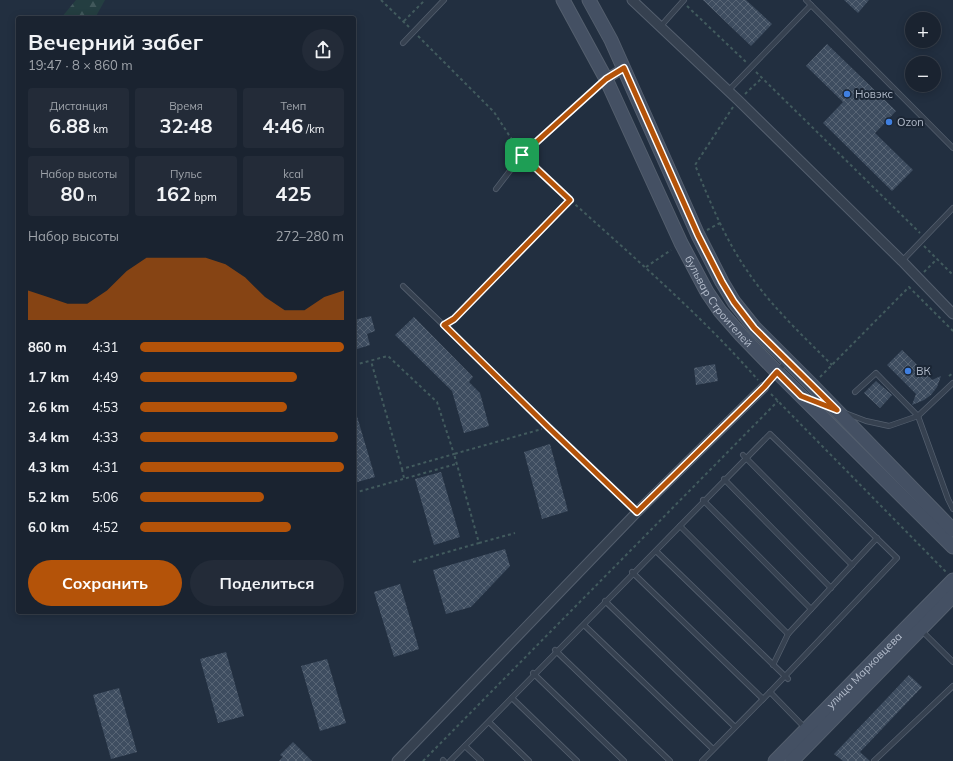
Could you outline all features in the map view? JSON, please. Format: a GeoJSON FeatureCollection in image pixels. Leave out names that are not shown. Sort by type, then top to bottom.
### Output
{"type":"FeatureCollection","features":[{"type":"Feature","properties":{"kind":"main road","name":"бульвар Строителей"},"geometry":{"type":"LineString","coordinates":[[563,0],[606,79],[681,243],[707,292],[720,311],[777,372],[953,547]]}},
{"type":"Feature","properties":{"kind":"main road","name":"бульвар Строителей"},"geometry":{"type":"LineString","coordinates":[[589,0],[611,40],[624,68],[698,235],[734,302],[754,328],[788,360],[953,530]]}},
{"type":"Feature","properties":{"kind":"main road","name":"улица Марковцева"},"geometry":{"type":"LineString","coordinates":[[775,761],[807,730],[950,576]]}},
{"type":"Feature","properties":{"kind":"main road","name":"улица Марковцева"},"geometry":{"type":"LineString","coordinates":[[792,761],[953,596]]}},
{"type":"Feature","properties":{"kind":"street"},"geometry":{"type":"LineString","coordinates":[[632,0],[738,100],[919,277],[953,314]]}},
{"type":"Feature","properties":{"kind":"street"},"geometry":{"type":"LineString","coordinates":[[606,79],[624,68]]}},
{"type":"Feature","properties":{"kind":"street"},"geometry":{"type":"LineString","coordinates":[[397,761],[637,512],[764,387]]}},
{"type":"Feature","properties":{"kind":"lane"},"geometry":{"type":"LineString","coordinates":[[403,42],[444,0]]}},
{"type":"Feature","properties":{"kind":"lane"},"geometry":{"type":"LineString","coordinates":[[806,0],[953,148]]}},
{"type":"Feature","properties":{"kind":"lane"},"geometry":{"type":"LineString","coordinates":[[660,27],[683,1]]}},
{"type":"Feature","properties":{"kind":"lane"},"geometry":{"type":"LineString","coordinates":[[728,91],[811,5]]}},
{"type":"Feature","properties":{"kind":"lane"},"geometry":{"type":"LineString","coordinates":[[496,189],[522,155],[606,79]]}},
{"type":"Feature","properties":{"kind":"lane"},"geometry":{"type":"LineString","coordinates":[[902,261],[921,243],[953,208]]}},
{"type":"Feature","properties":{"kind":"lane"},"geometry":{"type":"LineString","coordinates":[[403,286],[637,512]]}},
{"type":"Feature","properties":{"kind":"lane"},"geometry":{"type":"LineString","coordinates":[[764,387],[788,360]]}},
{"type":"Feature","properties":{"kind":"lane"},"geometry":{"type":"LineString","coordinates":[[855,392],[876,373],[918,416],[953,509]]}},
{"type":"Feature","properties":{"kind":"lane"},"geometry":{"type":"LineString","coordinates":[[801,396],[866,421],[889,426],[918,416],[953,383]]}},
{"type":"Feature","properties":{"kind":"lane"},"geometry":{"type":"LineString","coordinates":[[450,761],[556,651],[584,625],[632,573],[656,551],[745,457],[770,434],[897,558],[786,678],[770,692],[702,761]]}},
{"type":"Feature","properties":{"kind":"lane"},"geometry":{"type":"LineString","coordinates":[[745,457],[852,565]]}},
{"type":"Feature","properties":{"kind":"lane"},"geometry":{"type":"LineString","coordinates":[[724,480],[831,588]]}},
{"type":"Feature","properties":{"kind":"lane"},"geometry":{"type":"LineString","coordinates":[[704,501],[811,609]]}},
{"type":"Feature","properties":{"kind":"lane"},"geometry":{"type":"LineString","coordinates":[[680,526],[788,634]]}},
{"type":"Feature","properties":{"kind":"lane"},"geometry":{"type":"LineString","coordinates":[[773,665],[788,634],[877,538]]}},
{"type":"Feature","properties":{"kind":"lane"},"geometry":{"type":"LineString","coordinates":[[656,551],[786,678]]}},
{"type":"Feature","properties":{"kind":"lane"},"geometry":{"type":"LineString","coordinates":[[632,573],[763,699]]}},
{"type":"Feature","properties":{"kind":"lane"},"geometry":{"type":"LineString","coordinates":[[606,601],[736,727]]}},
{"type":"Feature","properties":{"kind":"lane"},"geometry":{"type":"LineString","coordinates":[[584,625],[713,749]]}},
{"type":"Feature","properties":{"kind":"lane"},"geometry":{"type":"LineString","coordinates":[[920,629],[953,662]]}},
{"type":"Feature","properties":{"kind":"lane"},"geometry":{"type":"LineString","coordinates":[[556,651],[670,761]]}},
{"type":"Feature","properties":{"kind":"lane"},"geometry":{"type":"LineString","coordinates":[[534,674],[624,761]]}},
{"type":"Feature","properties":{"kind":"lane"},"geometry":{"type":"LineString","coordinates":[[874,761],[953,686]]}},
{"type":"Feature","properties":{"kind":"lane"},"geometry":{"type":"LineString","coordinates":[[770,692],[807,730]]}},
{"type":"Feature","properties":{"kind":"lane"},"geometry":{"type":"LineString","coordinates":[[512,698],[577,761]]}},
{"type":"Feature","properties":{"kind":"lane"},"geometry":{"type":"LineString","coordinates":[[488,722],[529,761]]}},
{"type":"Feature","properties":{"kind":"lane"},"geometry":{"type":"LineString","coordinates":[[465,746],[481,761]]}},
{"type":"Feature","properties":{"kind":"path"},"geometry":{"type":"LineString","coordinates":[[381,0],[404,21],[494,112],[522,155],[697,315],[764,387],[950,576]]}},
{"type":"Feature","properties":{"kind":"path"},"geometry":{"type":"LineString","coordinates":[[404,21],[425,0]]}},
{"type":"Feature","properties":{"kind":"path"},"geometry":{"type":"LineString","coordinates":[[683,1],[925,238]]}},
{"type":"Feature","properties":{"kind":"path"},"geometry":{"type":"LineString","coordinates":[[762,78],[738,100],[695,165],[720,223],[737,256],[748,272],[778,308],[832,365]]}},
{"type":"Feature","properties":{"kind":"path"},"geometry":{"type":"LineString","coordinates":[[444,325],[454,319],[570,200]]}},
{"type":"Feature","properties":{"kind":"path"},"geometry":{"type":"LineString","coordinates":[[921,243],[953,275]]}},
{"type":"Feature","properties":{"kind":"path"},"geometry":{"type":"LineString","coordinates":[[919,277],[937,259]]}},
{"type":"Feature","properties":{"kind":"path"},"geometry":{"type":"LineString","coordinates":[[812,385],[909,287],[953,331]]}},
{"type":"Feature","properties":{"kind":"path"},"geometry":{"type":"LineString","coordinates":[[356,364],[388,356],[437,402],[454,454],[479,543]]}},
{"type":"Feature","properties":{"kind":"path"},"geometry":{"type":"LineString","coordinates":[[370,361],[404,478]]}},
{"type":"Feature","properties":{"kind":"path"},"geometry":{"type":"LineString","coordinates":[[423,761],[778,401]]}},
{"type":"Feature","properties":{"kind":"path"},"geometry":{"type":"LineString","coordinates":[[402,469],[548,427]]}},
{"type":"Feature","properties":{"kind":"path"},"geometry":{"type":"LineString","coordinates":[[356,492],[456,464]]}},
{"type":"Feature","properties":{"kind":"path"},"geometry":{"type":"LineString","coordinates":[[413,562],[515,533]]}},
{"type":"Feature","properties":{"kind":"green space"},"geometry":{"type":"Polygon","coordinates":[[[76,0],[105,0],[96,16],[63,16],[76,0]]]}},
{"type":"Feature","properties":{"kind":"building"},"geometry":{"type":"Polygon","coordinates":[[[703,0],[746,0],[772,24],[751,46],[703,0]]]}},
{"type":"Feature","properties":{"kind":"building"},"geometry":{"type":"Polygon","coordinates":[[[844,0],[869,0],[858,13],[844,0]]]}},
{"type":"Feature","properties":{"kind":"building"},"geometry":{"type":"Polygon","coordinates":[[[827,44],[896,111],[875,133],[913,170],[892,191],[823,123],[843,102],[806,66],[827,44]]]}},
{"type":"Feature","properties":{"kind":"building"},"geometry":{"type":"Polygon","coordinates":[[[371,316],[375,331],[367,334],[370,345],[356,349],[356,320],[371,316]]]}},
{"type":"Feature","properties":{"kind":"building"},"geometry":{"type":"Polygon","coordinates":[[[414,317],[473,377],[469,382],[480,393],[489,426],[464,433],[452,391],[395,335],[414,317]]]}},
{"type":"Feature","properties":{"kind":"building","name":"ВК"},"geometry":{"type":"Polygon","coordinates":[[[902,350],[932,380],[941,376],[937,387],[931,395],[912,405],[916,394],[887,365],[902,350]]]}},
{"type":"Feature","properties":{"kind":"building"},"geometry":{"type":"Polygon","coordinates":[[[715,364],[718,381],[696,385],[694,368],[715,364]]]}},
{"type":"Feature","properties":{"kind":"building"},"geometry":{"type":"Polygon","coordinates":[[[876,381],[892,395],[880,408],[864,393],[876,381]]]}},
{"type":"Feature","properties":{"kind":"building"},"geometry":{"type":"Polygon","coordinates":[[[356,413],[375,477],[356,482],[356,413]]]}},
{"type":"Feature","properties":{"kind":"building"},"geometry":{"type":"Polygon","coordinates":[[[550,444],[568,511],[542,519],[524,452],[550,444]]]}},
{"type":"Feature","properties":{"kind":"building"},"geometry":{"type":"Polygon","coordinates":[[[441,472],[460,537],[434,545],[415,479],[441,472]]]}},
{"type":"Feature","properties":{"kind":"building"},"geometry":{"type":"Polygon","coordinates":[[[505,549],[510,566],[471,607],[446,614],[433,570],[505,549]]]}},
{"type":"Feature","properties":{"kind":"building"},"geometry":{"type":"Polygon","coordinates":[[[400,584],[419,649],[394,657],[374,592],[400,584]]]}},
{"type":"Feature","properties":{"kind":"building"},"geometry":{"type":"Polygon","coordinates":[[[226,652],[244,716],[218,723],[200,659],[226,652]]]}},
{"type":"Feature","properties":{"kind":"building"},"geometry":{"type":"Polygon","coordinates":[[[327,659],[346,723],[320,731],[301,666],[327,659]]]}},
{"type":"Feature","properties":{"kind":"building"},"geometry":{"type":"Polygon","coordinates":[[[909,675],[922,687],[860,752],[870,761],[843,761],[834,754],[909,675]]]}},
{"type":"Feature","properties":{"kind":"building"},"geometry":{"type":"Polygon","coordinates":[[[119,688],[137,752],[111,759],[93,695],[119,688]]]}},
{"type":"Feature","properties":{"kind":"building"},"geometry":{"type":"Polygon","coordinates":[[[293,742],[312,761],[279,761],[283,757],[280,755],[293,742]]]}},
{"type":"Feature","properties":{"kind":"place","name":"Новэкс"},"geometry":{"type":"Point","coordinates":[847,94]}},
{"type":"Feature","properties":{"kind":"place","name":"Ozon"},"geometry":{"type":"Point","coordinates":[889,122]}},
{"type":"Feature","properties":{"kind":"place","name":"ВК"},"geometry":{"type":"Point","coordinates":[908,371]}},
{"type":"Feature","properties":{"kind":"route"},"geometry":{"type":"LineString","coordinates":[[624,68],[698,235],[734,302],[754,328],[837,410],[801,396],[777,372],[764,387],[637,512],[444,325],[454,319],[570,200],[522,155],[606,79],[624,68]]}}]}
